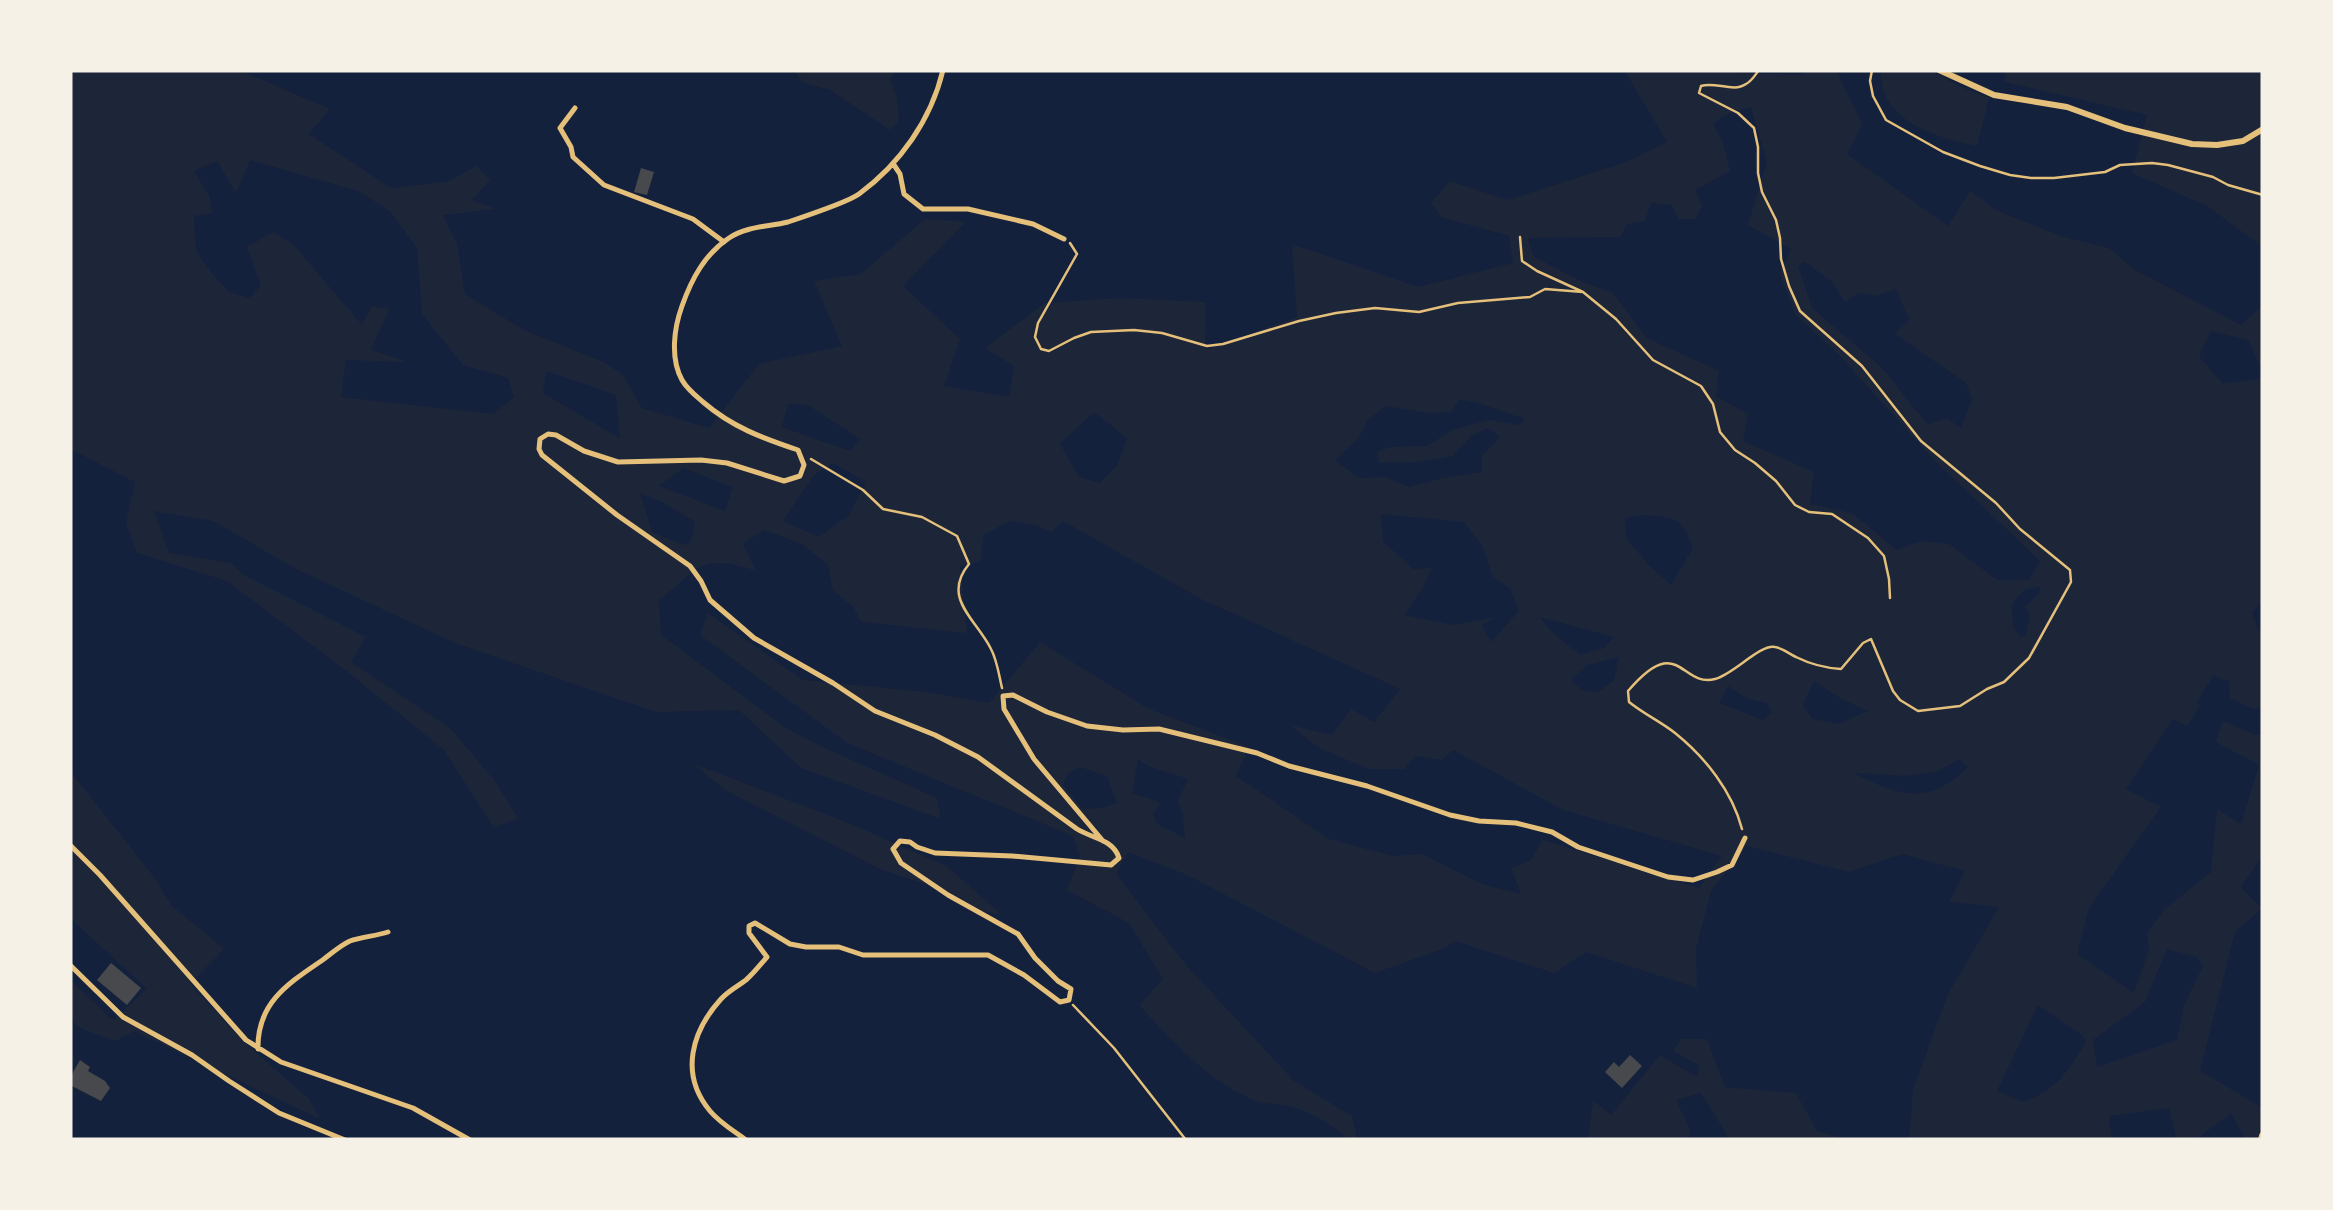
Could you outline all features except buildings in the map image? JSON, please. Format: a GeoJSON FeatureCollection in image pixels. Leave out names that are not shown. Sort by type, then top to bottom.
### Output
{"type":"FeatureCollection","features":[{"type":"Feature","properties":{"kind":"street"},"geometry":{"type":"LineString","coordinates":[[943,70],[925,116],[894,165],[855,197],[787,222],[732,236],[704,261],[694,276],[678,319],[674,343],[681,378],[691,391],[734,426],[798,450],[804,465],[800,476],[784,481],[726,463],[701,460],[618,462],[548,434],[540,439],[539,449],[617,514],[690,566],[710,600],[754,638],[834,682],[875,711],[978,757],[1077,830],[1103,840]]}},
{"type":"Feature","properties":{"kind":"street"},"geometry":{"type":"LineString","coordinates":[[1939,70],[1994,95],[2067,107],[2125,128],[2192,144],[2216,146],[2244,141],[2263,128]]}},
{"type":"Feature","properties":{"kind":"street"},"geometry":{"type":"LineString","coordinates":[[574,108],[560,128],[572,157],[587,172],[604,185],[693,219],[724,242]]}},
{"type":"Feature","properties":{"kind":"street"},"geometry":{"type":"LineString","coordinates":[[894,165],[904,194],[923,209],[968,209],[1033,224],[1064,239]]}},
{"type":"Feature","properties":{"kind":"street"},"geometry":{"type":"LineString","coordinates":[[746,1140],[707,1108],[692,1078],[691,1060],[693,1045],[706,1018],[724,996],[750,977],[768,957],[749,934],[749,926],[755,923],[790,944],[806,947],[839,947],[863,955],[988,956],[1024,975],[1060,1002],[1069,1000],[1071,989],[1035,958],[1018,934],[948,895],[901,862],[893,849],[900,841],[936,853],[1111,865],[1119,858],[1116,849],[1103,840],[1034,759],[1004,709],[1003,696],[1013,695],[1086,726],[1159,728],[1258,752],[1289,766],[1367,786],[1450,816],[1516,823],[1552,832],[1578,847],[1668,877],[1693,880],[1717,872],[1732,864],[1744,838]]}},
{"type":"Feature","properties":{"kind":"street"},"geometry":{"type":"LineString","coordinates":[[70,845],[125,902],[218,1011],[258,1049],[281,1062],[413,1108],[470,1140]]}},
{"type":"Feature","properties":{"kind":"street"},"geometry":{"type":"LineString","coordinates":[[258,1049],[261,1018],[286,986],[350,941],[388,932]]}},
{"type":"Feature","properties":{"kind":"street"},"geometry":{"type":"LineString","coordinates":[[70,965],[124,1017],[280,1112],[345,1140]]}},
{"type":"Feature","properties":{"kind":"lane"},"geometry":{"type":"LineString","coordinates":[[1872,70],[1872,96],[1886,120],[1942,152],[1980,166],[2010,175],[2054,178],[2152,163],[2213,177],[2263,195]]}},
{"type":"Feature","properties":{"kind":"path"},"geometry":{"type":"LineString","coordinates":[[1744,838],[1737,808],[1726,786],[1673,731],[1630,702],[1628,691],[1642,675],[1668,663],[1682,666],[1696,678],[1708,681],[1721,678],[1770,646],[1812,664],[1841,669],[1871,639],[1900,700],[1918,711],[1960,706],[2004,682],[2029,658],[2072,582],[2070,570],[2020,529],[1996,502],[1922,442],[1862,366],[1800,311],[1781,259],[1776,220],[1762,192],[1754,128],[1738,113],[1699,93],[1701,86],[1710,83],[1734,88],[1747,84],[1759,70]]}},
{"type":"Feature","properties":{"kind":"path"},"geometry":{"type":"LineString","coordinates":[[1520,237],[1522,261],[1583,292],[1616,319],[1653,360],[1701,386],[1713,404],[1720,432],[1735,450],[1776,482],[1794,504],[1809,512],[1832,514],[1868,538],[1884,556],[1890,598]]}},
{"type":"Feature","properties":{"kind":"path"},"geometry":{"type":"LineString","coordinates":[[1064,239],[1078,254],[1038,322],[1036,337],[1041,349],[1049,351],[1091,332],[1134,330],[1207,346],[1336,313],[1375,308],[1419,312],[1458,303],[1530,296],[1545,289],[1583,292]]}},
{"type":"Feature","properties":{"kind":"path"},"geometry":{"type":"LineString","coordinates":[[813,460],[862,490],[883,510],[922,517],[957,536],[969,564],[960,575],[962,609],[993,652],[1003,696]]}},
{"type":"Feature","properties":{"kind":"path"},"geometry":{"type":"LineString","coordinates":[[1069,1000],[1186,1140]]}},
{"type":"Feature","properties":{"kind":"shaded area"},"geometry":{"type":"Polygon","coordinates":[[[70,70],[239,70],[330,109],[309,134],[391,188],[447,182],[476,166],[490,180],[472,200],[496,209],[443,215],[457,244],[465,294],[524,330],[604,362],[623,375],[642,408],[709,428],[759,364],[842,346],[814,281],[861,274],[925,219],[966,222],[903,286],[960,339],[944,386],[1009,397],[1014,366],[985,348],[1045,303],[1119,298],[1206,302],[1205,350],[1297,317],[1292,244],[1418,287],[1513,263],[1509,236],[1441,217],[1431,203],[1450,181],[1508,200],[1626,162],[1667,142],[1624,70],[1733,70],[1803,75],[1805,70],[1838,70],[1862,124],[1847,154],[1948,226],[1970,191],[1998,211],[2064,237],[2109,248],[2135,270],[2241,325],[2263,305],[2263,373],[2248,340],[2211,331],[2199,356],[2223,384],[2263,378],[2263,601],[2252,612],[2258,629],[2263,626],[2263,708],[2253,709],[2230,698],[2229,681],[2213,676],[2187,726],[2173,719],[2126,789],[2161,807],[2089,908],[2077,954],[2134,993],[2149,949],[2147,933],[2165,909],[2211,872],[2217,809],[2241,824],[2259,765],[2216,742],[2223,721],[2256,735],[2263,734],[2263,854],[2241,887],[2262,909],[2235,932],[2200,1071],[2263,1108],[2263,1140],[2246,1140],[2231,1113],[2195,1140],[2177,1140],[2169,1108],[2109,1116],[2112,1140],[1909,1140],[1913,1090],[1948,994],[1999,907],[1949,902],[1965,871],[1902,854],[1849,872],[1747,846],[1711,891],[1696,949],[1697,988],[1586,952],[1554,973],[1455,941],[1375,973],[1185,874],[1128,852],[1116,874],[1186,965],[1294,1081],[1352,1116],[1357,1138],[1349,1140],[1306,1112],[1256,1101],[1219,1081],[1139,1005],[1163,979],[1129,923],[1067,890],[1080,856],[1073,836],[847,743],[700,635],[708,613],[803,680],[926,692],[989,703],[1040,642],[1149,709],[1249,747],[1236,776],[1329,839],[1393,856],[1422,854],[1482,884],[1521,894],[1511,868],[1530,861],[1543,840],[1699,888],[1722,856],[1563,810],[1453,750],[1442,760],[1416,756],[1404,769],[1369,769],[1319,748],[1290,725],[1332,735],[1351,709],[1374,722],[1400,689],[1201,599],[1063,521],[1051,532],[1009,521],[984,535],[980,562],[960,566],[967,633],[861,622],[854,608],[833,590],[828,565],[802,544],[764,530],[743,544],[756,571],[724,563],[703,566],[659,600],[661,635],[786,728],[937,798],[941,819],[801,768],[739,710],[656,712],[455,643],[296,569],[213,521],[154,511],[169,553],[231,563],[244,575],[366,637],[351,662],[450,728],[495,781],[518,818],[494,828],[444,750],[344,669],[227,581],[137,553],[126,523],[135,482],[70,449],[70,70]],[[1751,107],[1725,115],[1713,124],[1723,142],[1730,171],[1695,190],[1702,206],[1695,219],[1678,219],[1672,205],[1651,203],[1645,221],[1627,224],[1621,237],[1528,238],[1533,256],[1613,293],[1647,338],[1719,371],[1716,396],[1748,414],[1743,441],[1814,472],[1810,504],[1852,513],[1897,550],[1920,541],[1949,544],[1997,580],[2029,580],[2040,561],[1935,461],[1838,354],[1795,314],[1780,274],[1791,249],[1748,225],[1767,162],[1751,107]],[[250,160],[236,193],[217,161],[194,171],[209,195],[213,213],[194,216],[196,250],[229,292],[249,298],[261,286],[247,247],[273,232],[293,244],[362,325],[372,306],[389,309],[371,350],[409,362],[346,360],[341,397],[493,414],[514,397],[508,378],[463,365],[422,314],[417,248],[390,211],[358,191],[250,160]],[[1805,262],[1798,266],[1812,308],[1882,368],[1928,425],[1947,418],[1961,428],[1972,399],[1966,383],[1895,334],[1909,320],[1896,289],[1876,296],[1859,293],[1845,302],[1831,281],[1805,262]],[[546,371],[543,393],[620,438],[616,395],[546,371]],[[1460,399],[1451,412],[1385,406],[1367,421],[1359,438],[1335,460],[1358,478],[1385,477],[1409,487],[1482,472],[1482,456],[1500,437],[1488,428],[1471,436],[1453,456],[1420,462],[1379,463],[1377,452],[1390,447],[1427,446],[1454,429],[1489,420],[1520,425],[1525,419],[1460,399]],[[788,404],[782,427],[850,451],[860,439],[808,405],[788,404]],[[1094,412],[1060,444],[1079,477],[1100,483],[1118,464],[1127,438],[1094,412]],[[833,463],[814,475],[783,521],[819,537],[849,515],[866,482],[833,463]],[[683,468],[659,486],[725,511],[733,487],[683,468]],[[640,493],[652,532],[683,545],[691,542],[695,522],[640,493]],[[1381,514],[1383,541],[1413,569],[1432,568],[1404,615],[1454,625],[1495,617],[1482,626],[1491,642],[1519,611],[1510,588],[1493,577],[1483,547],[1464,522],[1381,514]],[[1664,517],[1625,518],[1626,538],[1671,585],[1693,548],[1686,531],[1677,521],[1664,517]],[[2041,586],[2024,590],[2012,604],[2013,627],[2020,637],[2026,635],[2030,615],[2024,607],[2038,595],[2041,586]],[[1540,617],[1580,655],[1604,648],[1614,637],[1540,617]],[[1619,657],[1587,665],[1571,680],[1582,690],[1597,693],[1614,680],[1619,657]],[[1814,681],[1803,705],[1813,719],[1838,724],[1868,711],[1814,681]],[[1728,686],[1719,703],[1763,720],[1772,712],[1767,703],[1748,699],[1728,686]],[[1138,759],[1132,793],[1155,800],[1160,805],[1153,813],[1157,824],[1185,838],[1178,801],[1188,779],[1138,759]],[[1959,759],[1936,772],[1905,776],[1854,773],[1885,787],[1913,793],[1940,788],[1968,767],[1959,759]],[[1080,767],[1068,774],[1063,785],[1083,809],[1117,803],[1107,776],[1080,767]],[[2167,949],[2145,1002],[2093,1040],[2097,1067],[2177,1040],[2184,1005],[2203,966],[2197,957],[2167,949]],[[2038,1005],[1997,1091],[2023,1102],[2045,1091],[2067,1071],[2086,1042],[2038,1005]]]}},
{"type":"Feature","properties":{"kind":"shaded area"},"geometry":{"type":"Polygon","coordinates":[[[793,70],[896,70],[890,79],[899,122],[890,130],[830,90],[804,83],[793,70]]]}},
{"type":"Feature","properties":{"kind":"shaded area"},"geometry":{"type":"Polygon","coordinates":[[[1881,70],[1931,70],[1989,98],[1977,146],[1928,132],[1900,114],[1889,102],[1881,70]]]}},
{"type":"Feature","properties":{"kind":"shaded area"},"geometry":{"type":"Polygon","coordinates":[[[2005,70],[2263,70],[2263,247],[2207,206],[2132,173],[2147,115],[2005,82],[2005,70]]]}},
{"type":"Feature","properties":{"kind":"shaded area"},"geometry":{"type":"Polygon","coordinates":[[[692,763],[856,826],[948,867],[1002,915],[978,910],[954,894],[880,869],[725,790],[692,763]]]}},
{"type":"Feature","properties":{"kind":"shaded area"},"geometry":{"type":"Polygon","coordinates":[[[70,771],[154,877],[172,906],[224,949],[190,984],[244,1042],[309,1099],[320,1119],[134,1031],[116,1041],[75,1023],[70,1009],[70,980],[113,1020],[147,989],[70,918],[70,771]]]}},
{"type":"Feature","properties":{"kind":"shaded area"},"geometry":{"type":"Polygon","coordinates":[[[1681,1039],[1707,1039],[1725,1087],[1796,1093],[1817,1131],[1848,1140],[1730,1140],[1701,1093],[1676,1100],[1690,1129],[1689,1140],[1588,1140],[1593,1100],[1611,1115],[1660,1055],[1697,1077],[1700,1066],[1673,1051],[1681,1039]]]}}]}
